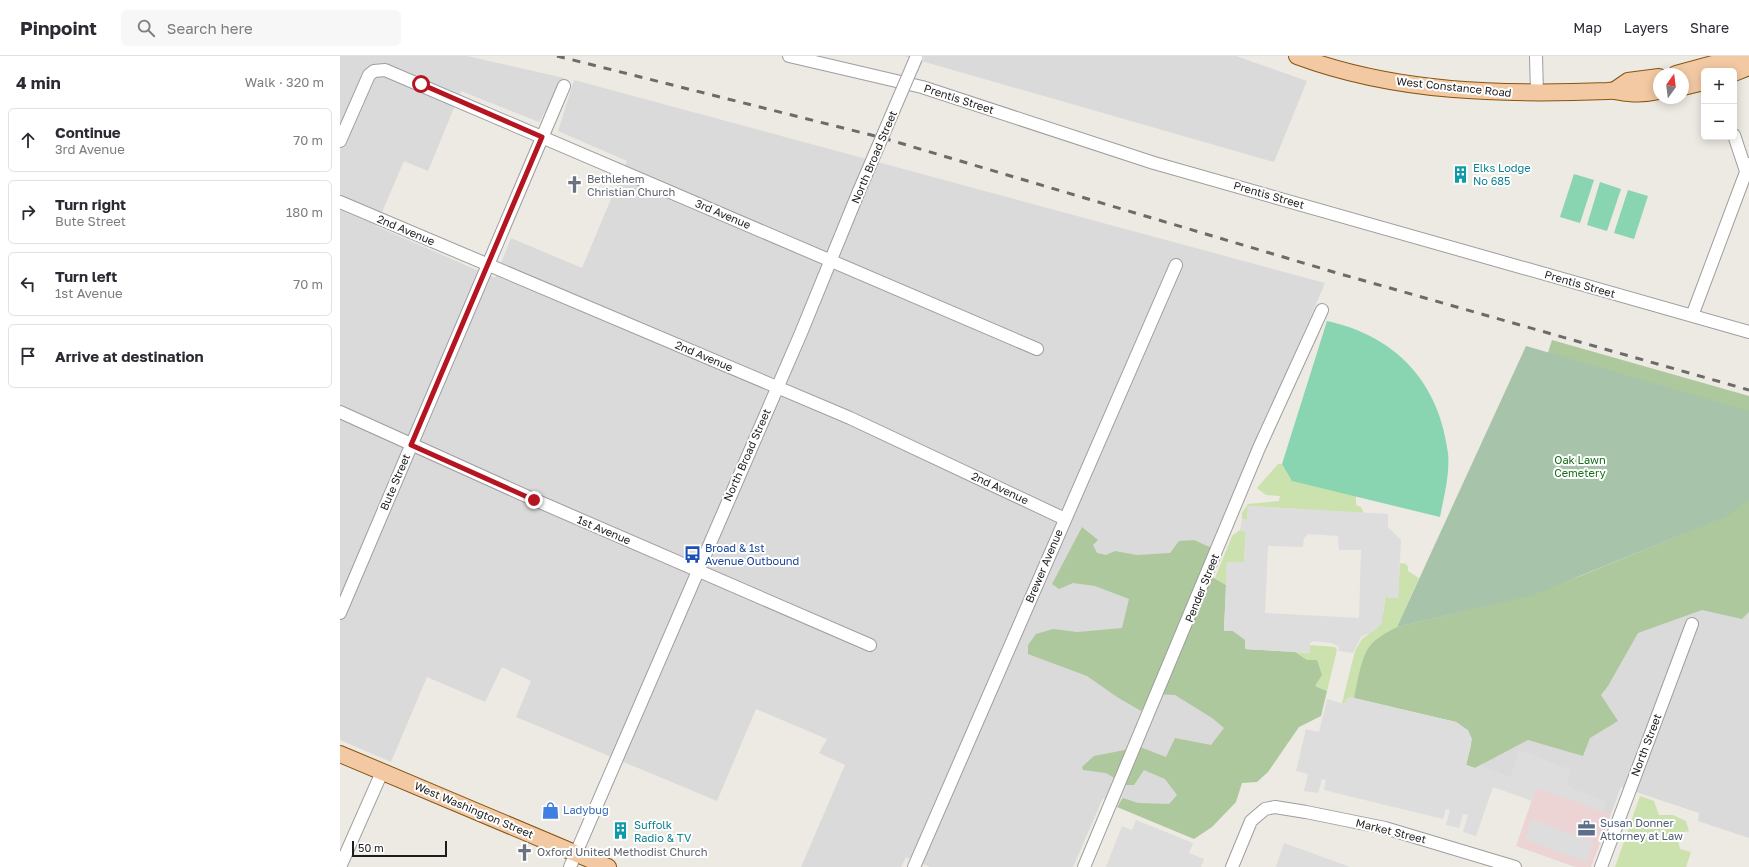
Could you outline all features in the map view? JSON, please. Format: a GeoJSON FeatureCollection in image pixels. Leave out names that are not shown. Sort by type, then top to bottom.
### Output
{"type":"FeatureCollection","features":[{"type":"Feature","properties":{"kind":"main road","name":"West Constance Road"},"geometry":{"type":"LineString","coordinates":[[1297,56],[1375,78],[1425,86],[1475,91],[1536,93],[1615,90],[1628,93],[1653,91]]}},
{"type":"Feature","properties":{"kind":"main road"},"geometry":{"type":"LineString","coordinates":[[1689,70],[1742,56]]}},
{"type":"Feature","properties":{"kind":"main road"},"geometry":{"type":"LineString","coordinates":[[1737,72],[1749,67]]}},
{"type":"Feature","properties":{"kind":"main road","name":"West Constance Road"},"geometry":{"type":"LineString","coordinates":[[1615,90],[1628,80],[1653,78]]}},
{"type":"Feature","properties":{"kind":"main road"},"geometry":{"type":"LineString","coordinates":[[1689,86],[1701,83]]}},
{"type":"Feature","properties":{"kind":"main road","name":"West Washington Street"},"geometry":{"type":"LineString","coordinates":[[340,754],[573,860],[608,867]]}},
{"type":"Feature","properties":{"kind":"street","name":"Prentis Street"},"geometry":{"type":"LineString","coordinates":[[789,56],[922,87],[1154,163],[1749,332]]}},
{"type":"Feature","properties":{"kind":"street"},"geometry":{"type":"LineString","coordinates":[[1536,56],[1536,93]]}},
{"type":"Feature","properties":{"kind":"street","name":"North Broad Street"},"geometry":{"type":"LineString","coordinates":[[573,860],[777,387],[917,57]]}},
{"type":"Feature","properties":{"kind":"street","name":"3rd Avenue"},"geometry":{"type":"LineString","coordinates":[[340,141],[369,75],[374,71],[385,70],[1037,349]]}},
{"type":"Feature","properties":{"kind":"street","name":"Bute Street"},"geometry":{"type":"LineString","coordinates":[[340,613],[564,86]]}},
{"type":"Feature","properties":{"kind":"street"},"geometry":{"type":"LineString","coordinates":[[1692,316],[1747,168],[1736,140]]}},
{"type":"Feature","properties":{"kind":"street","name":"2nd Avenue"},"geometry":{"type":"LineString","coordinates":[[340,202],[850,418],[1065,519]]}},
{"type":"Feature","properties":{"kind":"street","name":"Brewer Avenue"},"geometry":{"type":"LineString","coordinates":[[914,867],[1176,265]]}},
{"type":"Feature","properties":{"kind":"street","name":"Pender Street"},"geometry":{"type":"LineString","coordinates":[[1084,867],[1259,448],[1322,310]]}},
{"type":"Feature","properties":{"kind":"street","name":"1st Avenue"},"geometry":{"type":"LineString","coordinates":[[340,412],[411,445],[870,645]]}},
{"type":"Feature","properties":{"kind":"street","name":"North Street"},"geometry":{"type":"LineString","coordinates":[[1602,867],[1692,624]]}},
{"type":"Feature","properties":{"kind":"street"},"geometry":{"type":"LineString","coordinates":[[340,867],[382,772]]}},
{"type":"Feature","properties":{"kind":"street","name":"Market Street"},"geometry":{"type":"LineString","coordinates":[[1232,867],[1251,821],[1265,809],[1275,807],[1385,828],[1515,867]]}},
{"type":"Feature","properties":{"kind":"shaded area"},"geometry":{"type":"Polygon","coordinates":[[[340,56],[467,56],[564,78],[539,122],[461,91],[428,171],[404,161],[376,226],[495,278],[511,238],[582,268],[627,161],[558,131],[574,80],[1325,283],[1161,664],[1296,701],[1183,831],[1103,798],[1073,867],[930,867],[906,857],[901,867],[801,867],[845,765],[819,753],[827,739],[756,709],[717,801],[516,717],[531,681],[502,667],[485,702],[427,677],[391,762],[340,740],[340,56]]]}},
{"type":"Feature","properties":{"kind":"shaded area"},"geometry":{"type":"Polygon","coordinates":[[[904,56],[1236,56],[1307,81],[1274,162],[904,56]]]}},
{"type":"Feature","properties":{"kind":"shaded area"},"geometry":{"type":"Polygon","coordinates":[[[1248,506],[1388,514],[1388,527],[1401,540],[1398,598],[1385,597],[1382,623],[1374,631],[1361,637],[1353,653],[1339,651],[1338,646],[1332,643],[1314,641],[1310,643],[1310,653],[1245,649],[1245,640],[1233,631],[1224,631],[1227,562],[1244,562],[1246,532],[1240,530],[1242,519],[1247,520],[1248,506]],[[1308,534],[1304,538],[1303,547],[1268,546],[1265,613],[1359,618],[1361,550],[1339,550],[1338,536],[1308,534]]]}},
{"type":"Feature","properties":{"kind":"shaded area"},"geometry":{"type":"Polygon","coordinates":[[[1749,579],[1749,838],[1698,821],[1699,813],[1621,787],[1611,814],[1536,788],[1480,766],[1535,730],[1629,633],[1749,579]]]}},
{"type":"Feature","properties":{"kind":"shaded area"},"geometry":{"type":"Polygon","coordinates":[[[1349,697],[1456,722],[1468,730],[1472,739],[1466,766],[1475,768],[1480,766],[1510,778],[1520,750],[1571,770],[1567,782],[1571,788],[1606,801],[1603,811],[1524,783],[1536,788],[1532,801],[1493,787],[1476,836],[1463,832],[1468,815],[1463,814],[1459,828],[1446,825],[1450,810],[1446,809],[1443,819],[1324,790],[1326,780],[1322,779],[1318,793],[1304,791],[1308,774],[1296,771],[1306,729],[1319,732],[1327,699],[1344,704],[1349,697]]]}},
{"type":"Feature","properties":{"kind":"shaded area"},"geometry":{"type":"Polygon","coordinates":[[[1536,788],[1611,814],[1591,867],[1575,867],[1516,846],[1536,788]]]}},
{"type":"Feature","properties":{"kind":"shaded area"},"geometry":{"type":"Polygon","coordinates":[[[1532,819],[1593,842],[1586,862],[1525,839],[1532,819]]]}},
{"type":"Feature","properties":{"kind":"shaded area"},"geometry":{"type":"Polygon","coordinates":[[[1136,820],[1193,843],[1189,853],[1204,859],[1201,867],[1106,867],[1122,826],[1132,830],[1136,820]]]}},
{"type":"Feature","properties":{"kind":"shaded area"},"geometry":{"type":"Polygon","coordinates":[[[1284,843],[1350,867],[1276,867],[1284,843]]]}},
{"type":"Feature","properties":{"kind":"green space"},"geometry":{"type":"Polygon","coordinates":[[[1574,174],[1594,180],[1580,223],[1560,217],[1574,174]]]}},
{"type":"Feature","properties":{"kind":"green space"},"geometry":{"type":"Polygon","coordinates":[[[1600,182],[1621,189],[1607,231],[1587,225],[1600,182]]]}},
{"type":"Feature","properties":{"kind":"green space"},"geometry":{"type":"Polygon","coordinates":[[[1628,190],[1648,196],[1634,239],[1614,233],[1628,190]]]}},
{"type":"Feature","properties":{"kind":"green space"},"geometry":{"type":"Polygon","coordinates":[[[1327,321],[1352,328],[1374,338],[1393,351],[1410,366],[1424,384],[1435,405],[1443,428],[1448,453],[1445,493],[1440,517],[1292,481],[1282,464],[1327,321]]]}},
{"type":"Feature","properties":{"kind":"green space"},"geometry":{"type":"Polygon","coordinates":[[[1552,340],[1749,396],[1749,419],[1545,362],[1552,340]]]}},
{"type":"Feature","properties":{"kind":"green space","name":"Oak Lawn Cemetery"},"geometry":{"type":"Polygon","coordinates":[[[1526,346],[1749,411],[1749,500],[1725,517],[1533,595],[1397,627],[1526,346]]]}},
{"type":"Feature","properties":{"kind":"green space"},"geometry":{"type":"Polygon","coordinates":[[[1278,464],[1282,464],[1293,481],[1356,496],[1356,505],[1361,507],[1364,513],[1248,506],[1247,520],[1242,519],[1242,513],[1248,504],[1279,501],[1280,496],[1266,495],[1257,488],[1278,464]]]}},
{"type":"Feature","properties":{"kind":"green space"},"geometry":{"type":"Polygon","coordinates":[[[1749,475],[1749,612],[1742,619],[1702,610],[1638,633],[1608,686],[1601,695],[1618,721],[1590,738],[1583,756],[1528,740],[1475,768],[1466,765],[1471,745],[1470,736],[1463,727],[1456,722],[1354,698],[1360,671],[1369,647],[1382,636],[1397,627],[1489,605],[1578,577],[1685,533],[1749,475]]]}},
{"type":"Feature","properties":{"kind":"green space"},"geometry":{"type":"Polygon","coordinates":[[[1082,527],[1098,540],[1093,545],[1097,553],[1106,555],[1115,551],[1137,555],[1170,553],[1179,541],[1194,540],[1214,549],[1204,572],[1226,585],[1224,631],[1233,631],[1246,640],[1245,649],[1295,652],[1307,660],[1317,660],[1322,675],[1315,686],[1327,691],[1321,716],[1299,727],[1268,772],[1257,782],[1242,783],[1236,802],[1212,827],[1194,839],[1117,807],[1123,798],[1138,803],[1169,804],[1177,795],[1165,779],[1144,770],[1134,785],[1126,785],[1106,773],[1083,770],[1082,767],[1094,756],[1140,747],[1166,757],[1175,738],[1211,745],[1224,728],[1212,718],[1175,695],[1151,694],[1141,711],[1117,697],[1087,676],[1028,654],[1028,645],[1036,634],[1053,629],[1077,632],[1122,628],[1129,599],[1095,586],[1073,583],[1059,589],[1052,584],[1082,527]]]}},
{"type":"Feature","properties":{"kind":"green space"},"geometry":{"type":"Polygon","coordinates":[[[1240,530],[1246,532],[1244,562],[1227,562],[1226,585],[1215,578],[1232,536],[1240,530]]]}},
{"type":"Feature","properties":{"kind":"green space"},"geometry":{"type":"Polygon","coordinates":[[[1400,563],[1406,564],[1408,571],[1419,578],[1397,627],[1387,632],[1369,647],[1362,666],[1354,698],[1349,697],[1344,704],[1342,703],[1355,651],[1362,639],[1374,630],[1380,622],[1385,597],[1398,598],[1400,563]]]}},
{"type":"Feature","properties":{"kind":"green space"},"geometry":{"type":"Polygon","coordinates":[[[1310,645],[1335,647],[1337,650],[1327,691],[1315,686],[1307,660],[1295,652],[1309,653],[1310,645]]]}},
{"type":"Feature","properties":{"kind":"green space"},"geometry":{"type":"Polygon","coordinates":[[[1640,796],[1654,801],[1659,815],[1673,815],[1686,821],[1689,831],[1676,834],[1680,849],[1691,852],[1686,867],[1615,867],[1640,796]]]}},
{"type":"Feature","properties":{"kind":"railway"},"geometry":{"type":"LineString","coordinates":[[557,56],[883,138],[1337,273],[1749,390]]}},
{"type":"Feature","properties":{"kind":"place","name":"Elks Lodge No 685"},"geometry":{"type":"Point","coordinates":[1460,174]}},
{"type":"Feature","properties":{"kind":"place","name":"Bethlehem Christian Church"},"geometry":{"type":"Point","coordinates":[574,185]}},
{"type":"Feature","properties":{"kind":"place","name":"Broad & 1st Avenue Outbound"},"geometry":{"type":"Point","coordinates":[692,554]}},
{"type":"Feature","properties":{"kind":"place","name":"Ladybug"},"geometry":{"type":"Point","coordinates":[550,810]}},
{"type":"Feature","properties":{"kind":"place","name":"Susan Donner Attorney at Law"},"geometry":{"type":"Point","coordinates":[1587,829]}},
{"type":"Feature","properties":{"kind":"place","name":"Suffolk Radio & TV"},"geometry":{"type":"Point","coordinates":[621,831]}},
{"type":"Feature","properties":{"kind":"place","name":"Oxford United Methodist Church"},"geometry":{"type":"Point","coordinates":[524,852]}},
{"type":"Feature","properties":{"kind":"route"},"geometry":{"type":"LineString","coordinates":[[421,84],[542,137],[411,445],[534,500]]}}]}
